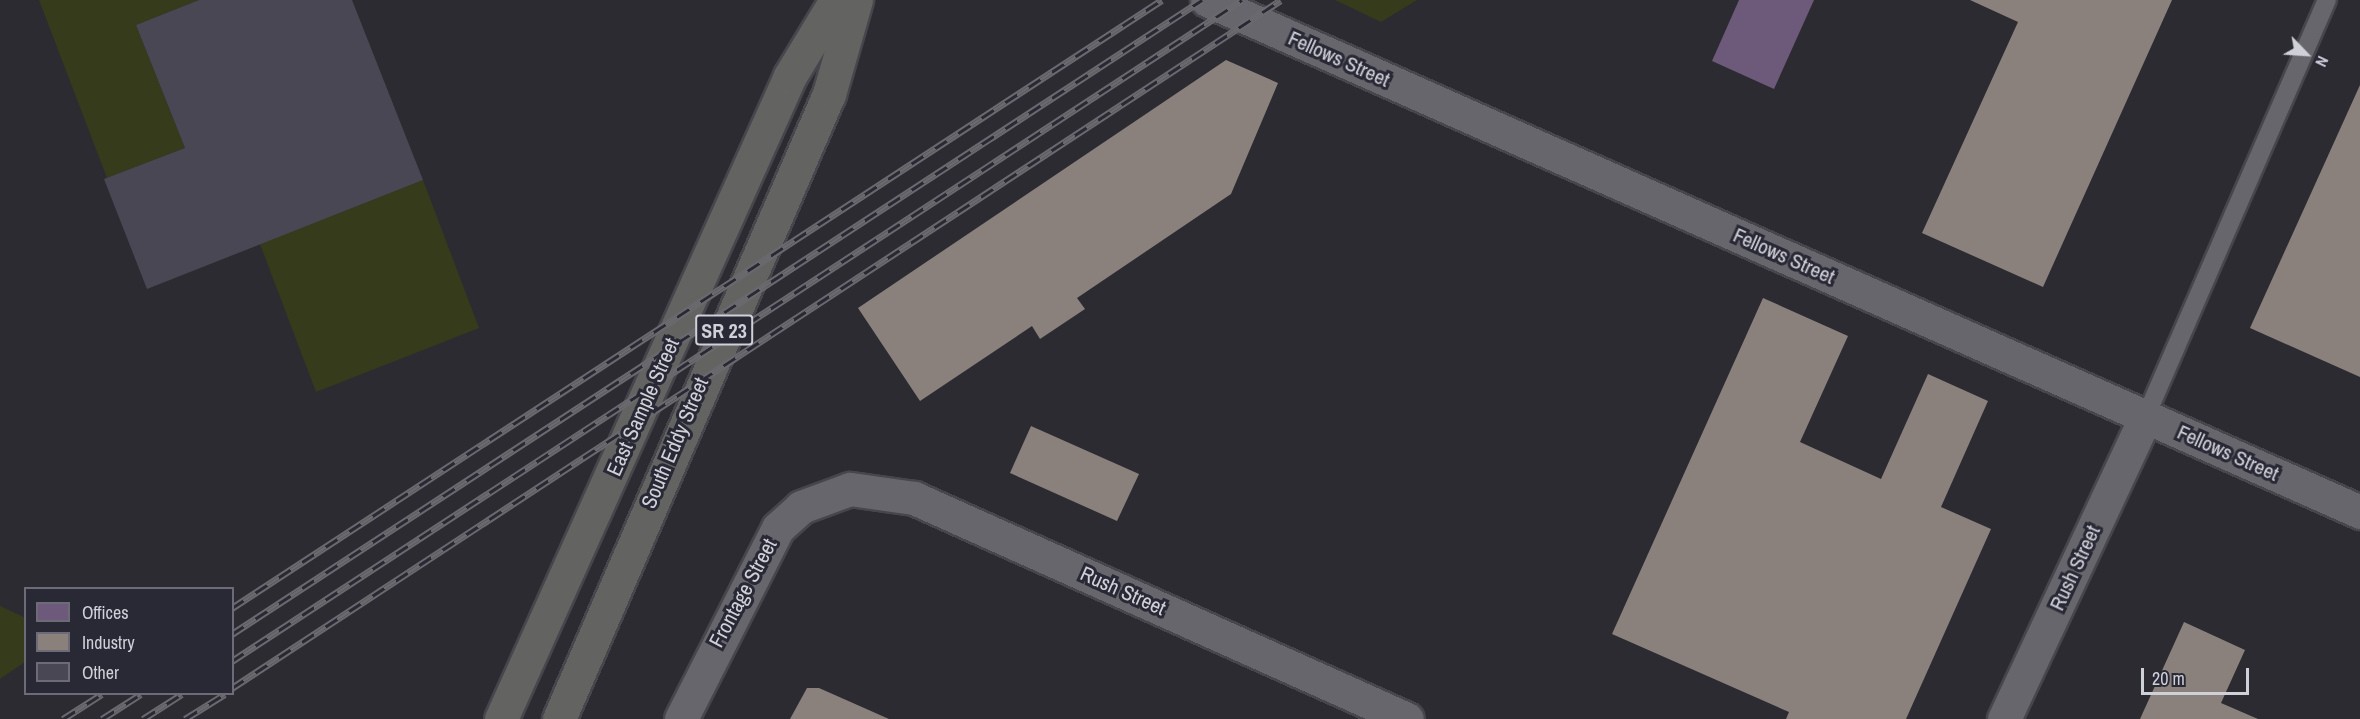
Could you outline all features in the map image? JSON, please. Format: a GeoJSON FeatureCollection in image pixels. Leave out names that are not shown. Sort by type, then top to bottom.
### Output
{"type":"FeatureCollection","features":[{"type":"Feature","properties":{"kind":"main road","name":"East Sample Street"},"geometry":{"type":"LineString","coordinates":[[506,710],[790,76],[836,0]]}},
{"type":"Feature","properties":{"kind":"main road","name":"South Eddy Street"},"geometry":{"type":"LineString","coordinates":[[559,719],[829,94],[856,0]]}},
{"type":"Feature","properties":{"kind":"street","name":"Fellows Street"},"geometry":{"type":"LineString","coordinates":[[1207,0],[2360,512]]}},
{"type":"Feature","properties":{"kind":"street","name":"Rush Street"},"geometry":{"type":"LineString","coordinates":[[2004,719],[2146,416]]}},
{"type":"Feature","properties":{"kind":"street","name":"Rush Street"},"geometry":{"type":"LineString","coordinates":[[832,492],[876,490],[914,498],[1407,719]]}},
{"type":"Feature","properties":{"kind":"street","name":"Frontage Street"},"geometry":{"type":"LineString","coordinates":[[681,719],[778,528],[801,507],[832,492]]}},
{"type":"Feature","properties":{"kind":"lane"},"geometry":{"type":"LineString","coordinates":[[2146,416],[2327,0]]}},
{"type":"Feature","properties":{"kind":"green space"},"geometry":{"type":"Polygon","coordinates":[[[39,0],[199,0],[136,25],[185,148],[107,178],[39,0]]]}},
{"type":"Feature","properties":{"kind":"green space"},"geometry":{"type":"Polygon","coordinates":[[[1335,0],[1417,0],[1381,22],[1335,0]]]}},
{"type":"Feature","properties":{"kind":"green space"},"geometry":{"type":"Polygon","coordinates":[[[423,180],[479,328],[316,392],[260,244],[423,180]]]}},
{"type":"Feature","properties":{"kind":"green space"},"geometry":{"type":"Polygon","coordinates":[[[0,606],[24,617],[24,663],[0,679],[0,606]]]}},
{"type":"Feature","properties":{"kind":"building: Offices"},"geometry":{"type":"Polygon","coordinates":[[[1739,0],[1814,0],[1774,89],[1712,61],[1739,0]]]}},
{"type":"Feature","properties":{"kind":"building: Industry"},"geometry":{"type":"Polygon","coordinates":[[[1970,0],[2172,0],[2043,287],[1922,233],[2018,22],[1970,0]]]}},
{"type":"Feature","properties":{"kind":"building: Industry"},"geometry":{"type":"Polygon","coordinates":[[[1226,60],[1278,83],[1231,194],[1077,298],[1085,309],[1040,339],[1032,326],[920,401],[858,308],[1226,60]]]}},
{"type":"Feature","properties":{"kind":"building: Industry"},"geometry":{"type":"Polygon","coordinates":[[[2360,85],[2360,377],[2250,328],[2360,85]]]}},
{"type":"Feature","properties":{"kind":"building: Industry"},"geometry":{"type":"Polygon","coordinates":[[[1763,298],[1848,336],[1800,442],[1881,479],[1928,374],[1988,401],[1941,507],[1991,529],[1906,719],[1786,719],[1789,712],[1612,634],[1763,298]]]}},
{"type":"Feature","properties":{"kind":"building: Industry"},"geometry":{"type":"Polygon","coordinates":[[[1031,426],[1139,474],[1117,521],[1010,473],[1031,426]]]}},
{"type":"Feature","properties":{"kind":"building: Industry"},"geometry":{"type":"Polygon","coordinates":[[[2184,622],[2245,650],[2221,703],[2258,719],[2140,719],[2184,622]]]}},
{"type":"Feature","properties":{"kind":"building: Industry"},"geometry":{"type":"Polygon","coordinates":[[[807,688],[819,688],[889,719],[790,719],[807,688]]]}},
{"type":"Feature","properties":{"kind":"building: Other"},"geometry":{"type":"Polygon","coordinates":[[[199,0],[352,0],[423,180],[147,289],[104,179],[185,148],[136,25],[199,0]]]}},
{"type":"Feature","properties":{"kind":"railway"},"geometry":{"type":"LineString","coordinates":[[234,607],[1162,0]]}},
{"type":"Feature","properties":{"kind":"railway"},"geometry":{"type":"LineString","coordinates":[[234,633],[1202,0]]}},
{"type":"Feature","properties":{"kind":"railway"},"geometry":{"type":"LineString","coordinates":[[234,660],[1242,0]]}},
{"type":"Feature","properties":{"kind":"railway"},"geometry":{"type":"LineString","coordinates":[[234,687],[1281,0]]}},
{"type":"Feature","properties":{"kind":"railway"},"geometry":{"type":"LineString","coordinates":[[63,719],[100,695]]}},
{"type":"Feature","properties":{"kind":"railway"},"geometry":{"type":"LineString","coordinates":[[102,719],[139,695]]}},
{"type":"Feature","properties":{"kind":"railway"},"geometry":{"type":"LineString","coordinates":[[143,719],[180,695]]}},
{"type":"Feature","properties":{"kind":"railway"},"geometry":{"type":"LineString","coordinates":[[185,719],[223,695]]}}]}
